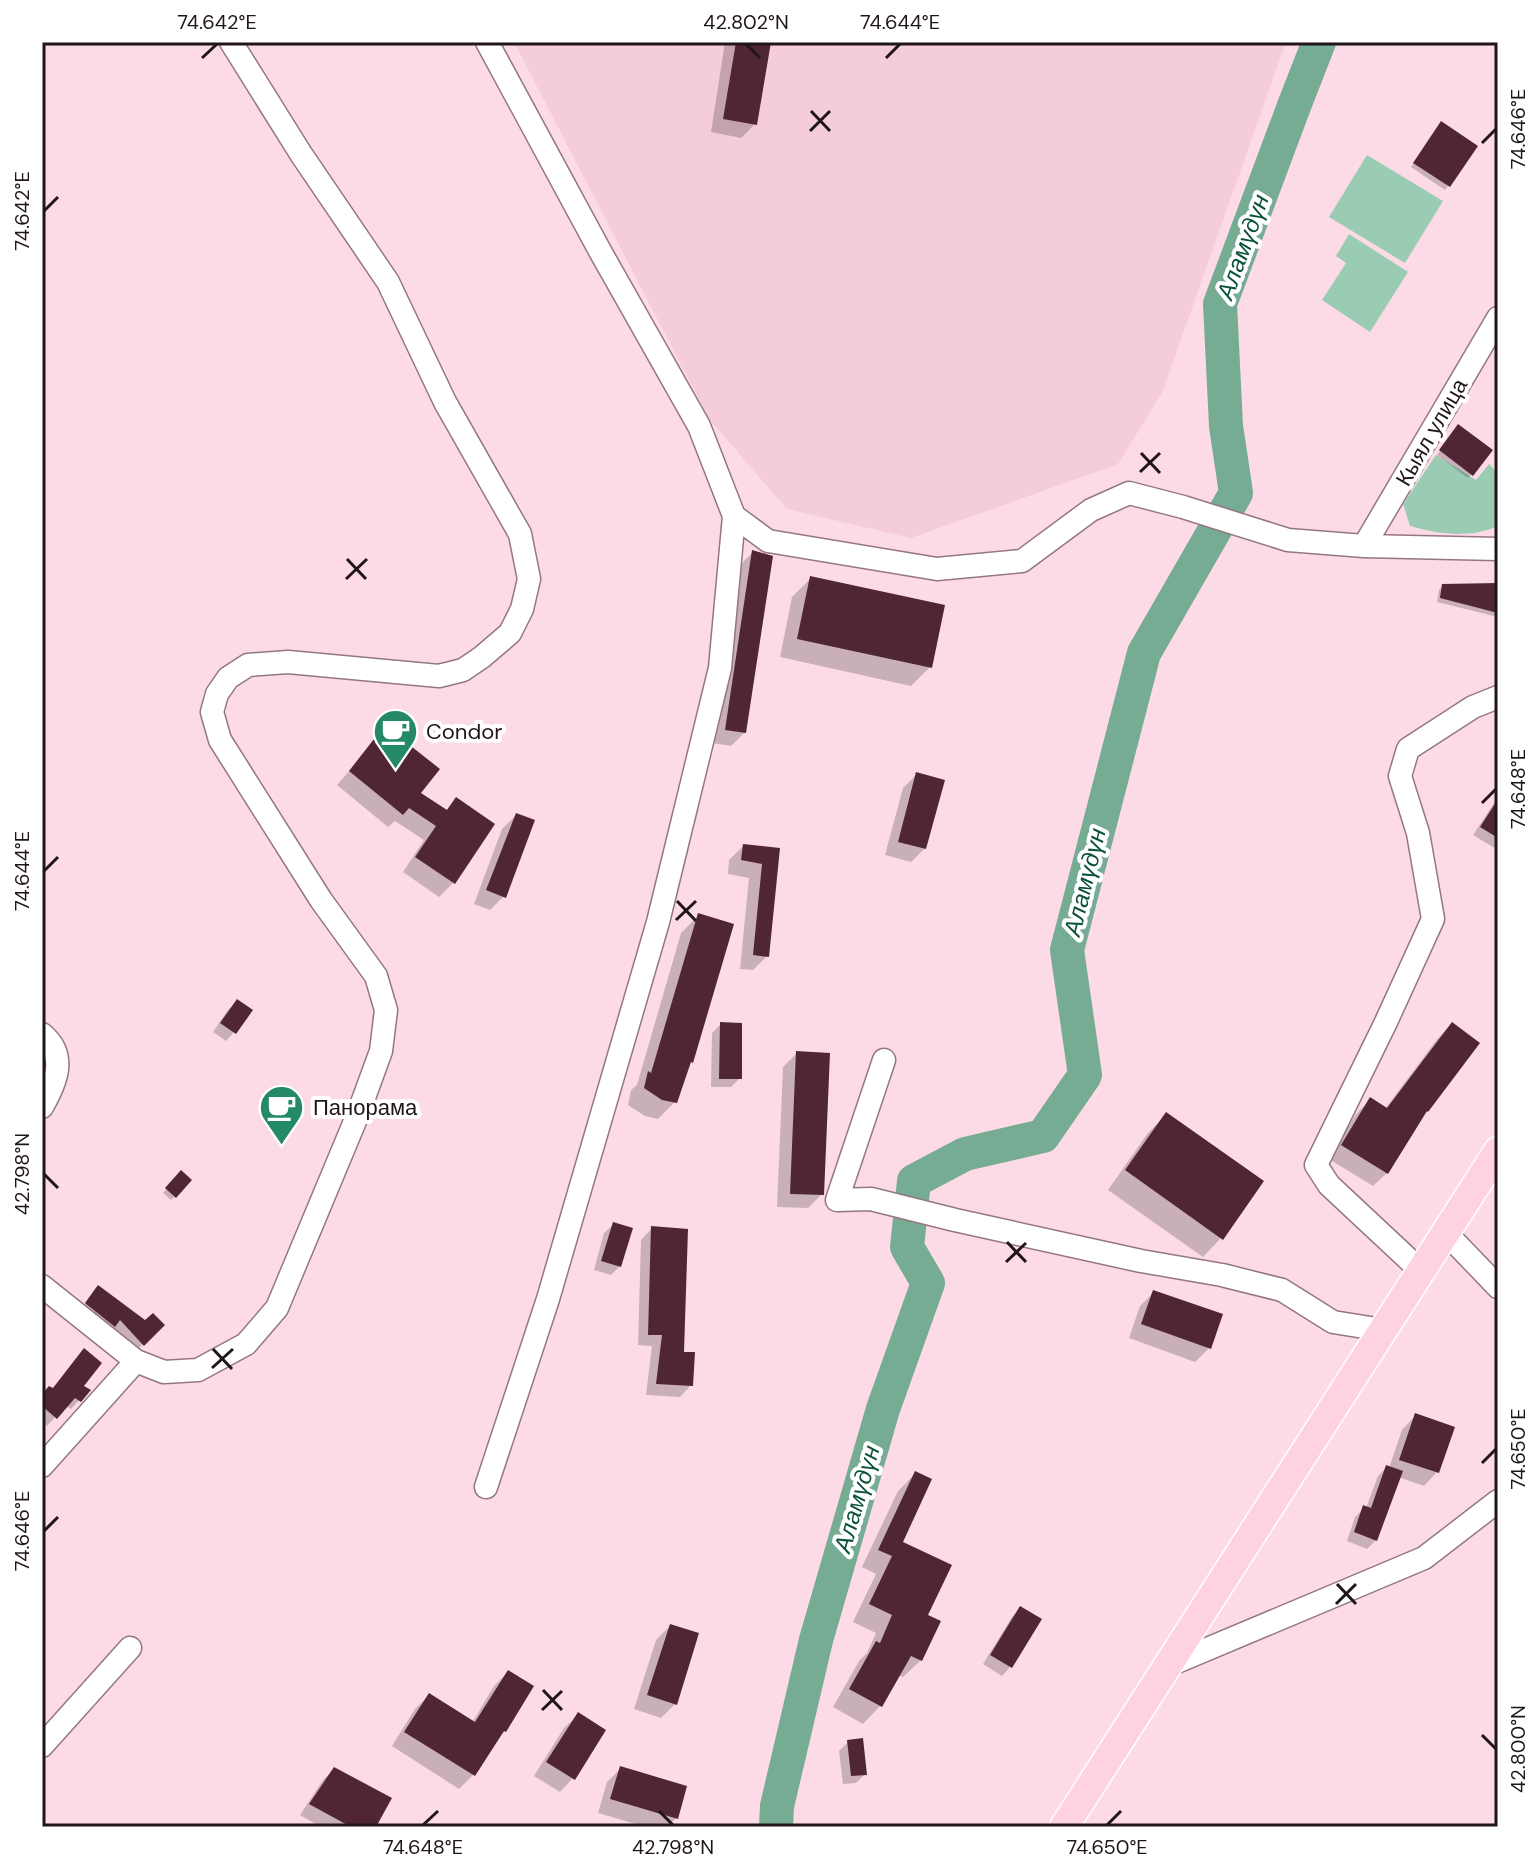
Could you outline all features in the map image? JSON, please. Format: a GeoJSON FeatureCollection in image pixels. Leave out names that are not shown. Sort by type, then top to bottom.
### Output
{"type":"FeatureCollection","features":[{"type":"Feature","properties":{"kind":"main road"},"geometry":{"type":"LineString","coordinates":[[1064,1827],[1498,1151]]}},
{"type":"Feature","properties":{"kind":"street"},"geometry":{"type":"LineString","coordinates":[[42,1286],[136,1361],[164,1372],[198,1370],[246,1344],[277,1308],[358,1114],[381,1051],[386,1010],[376,976],[321,900],[220,740],[212,712],[217,694],[228,678],[248,665],[288,662],[439,676],[463,670],[510,633],[522,609],[529,579],[520,534],[445,402],[388,282],[301,154],[231,42]]}},
{"type":"Feature","properties":{"kind":"street"},"geometry":{"type":"LineString","coordinates":[[486,1487],[548,1299],[658,922],[720,668],[734,516],[699,426],[487,42]]}},
{"type":"Feature","properties":{"kind":"street","name":"Кыял улица"},"geometry":{"type":"LineString","coordinates":[[1364,546],[1498,318]]}},
{"type":"Feature","properties":{"kind":"street"},"geometry":{"type":"LineString","coordinates":[[734,516],[768,541],[937,569],[1022,561],[1091,510],[1129,493],[1288,540],[1364,546],[1498,549]]}},
{"type":"Feature","properties":{"kind":"street"},"geometry":{"type":"LineString","coordinates":[[1421,1271],[1329,1185],[1316,1165],[1433,919],[1418,833],[1400,776],[1408,749],[1473,707],[1498,697]]}},
{"type":"Feature","properties":{"kind":"street"},"geometry":{"type":"LineString","coordinates":[[42,1034],[51,1042],[58,1064],[52,1089],[42,1107]]}},
{"type":"Feature","properties":{"kind":"street"},"geometry":{"type":"LineString","coordinates":[[884,1060],[837,1200],[871,1199],[1141,1261],[1222,1275],[1282,1290],[1333,1322],[1383,1330]]}},
{"type":"Feature","properties":{"kind":"street"},"geometry":{"type":"LineString","coordinates":[[1446,1233],[1498,1287]]}},
{"type":"Feature","properties":{"kind":"street"},"geometry":{"type":"LineString","coordinates":[[42,1466],[136,1361]]}},
{"type":"Feature","properties":{"kind":"street"},"geometry":{"type":"LineString","coordinates":[[1167,1666],[1424,1558],[1498,1501]]}},
{"type":"Feature","properties":{"kind":"street"},"geometry":{"type":"LineString","coordinates":[[42,1746],[130,1648]]}},
{"type":"Feature","properties":{"kind":"shaded area"},"geometry":{"type":"Polygon","coordinates":[[[514,42],[1286,42],[1162,393],[1118,464],[911,538],[787,509],[709,419],[514,42]]]}},
{"type":"Feature","properties":{"kind":"green space"},"geometry":{"type":"Polygon","coordinates":[[[1367,155],[1443,201],[1405,263],[1329,217],[1367,155]]]}},
{"type":"Feature","properties":{"kind":"green space"},"geometry":{"type":"Polygon","coordinates":[[[1349,234],[1408,272],[1370,332],[1322,300],[1346,263],[1336,256],[1349,234]]]}},
{"type":"Feature","properties":{"kind":"green space"},"geometry":{"type":"Polygon","coordinates":[[[1436,455],[1476,480],[1489,464],[1498,473],[1498,526],[1476,533],[1454,534],[1410,526],[1403,504],[1436,455]]]}},
{"type":"Feature","properties":{"kind":"building"},"geometry":{"type":"Polygon","coordinates":[[[736,42],[771,42],[757,125],[723,119],[736,42]]]}},
{"type":"Feature","properties":{"kind":"building"},"geometry":{"type":"Polygon","coordinates":[[[1441,121],[1478,146],[1450,187],[1413,163],[1441,121]]]}},
{"type":"Feature","properties":{"kind":"building"},"geometry":{"type":"Polygon","coordinates":[[[1458,424],[1493,450],[1473,476],[1439,450],[1458,424]]]}},
{"type":"Feature","properties":{"kind":"building"},"geometry":{"type":"Polygon","coordinates":[[[752,550],[773,556],[746,733],[725,730],[752,550]]]}},
{"type":"Feature","properties":{"kind":"building"},"geometry":{"type":"Polygon","coordinates":[[[810,576],[945,605],[932,668],[797,639],[810,576]]]}},
{"type":"Feature","properties":{"kind":"building"},"geometry":{"type":"Polygon","coordinates":[[[1498,583],[1498,613],[1440,598],[1442,584],[1498,583]]]}},
{"type":"Feature","properties":{"kind":"building"},"geometry":{"type":"Polygon","coordinates":[[[374,739],[391,752],[402,739],[440,769],[421,793],[447,810],[456,797],[495,824],[455,884],[415,857],[436,826],[409,808],[403,815],[349,771],[374,739]]]}},
{"type":"Feature","properties":{"kind":"building"},"geometry":{"type":"Polygon","coordinates":[[[916,772],[945,780],[926,849],[898,842],[916,772]]]}},
{"type":"Feature","properties":{"kind":"building"},"geometry":{"type":"Polygon","coordinates":[[[1498,799],[1498,838],[1480,827],[1498,799]]]}},
{"type":"Feature","properties":{"kind":"building"},"geometry":{"type":"Polygon","coordinates":[[[516,813],[535,820],[506,898],[486,890],[516,813]]]}},
{"type":"Feature","properties":{"kind":"building"},"geometry":{"type":"Polygon","coordinates":[[[743,844],[780,848],[769,957],[753,955],[762,864],[741,860],[743,844]]]}},
{"type":"Feature","properties":{"kind":"building"},"geometry":{"type":"Polygon","coordinates":[[[698,913],[734,924],[693,1063],[677,1103],[662,1100],[644,1088],[698,913]]]}},
{"type":"Feature","properties":{"kind":"building"},"geometry":{"type":"Polygon","coordinates":[[[237,999],[253,1010],[236,1034],[220,1023],[237,999]]]}},
{"type":"Feature","properties":{"kind":"building"},"geometry":{"type":"Polygon","coordinates":[[[720,1022],[742,1023],[742,1079],[719,1079],[720,1022]]]}},
{"type":"Feature","properties":{"kind":"building"},"geometry":{"type":"Polygon","coordinates":[[[1452,1022],[1480,1043],[1427,1111],[1388,1174],[1341,1145],[1370,1097],[1387,1108],[1452,1022]]]}},
{"type":"Feature","properties":{"kind":"building"},"geometry":{"type":"Polygon","coordinates":[[[796,1051],[830,1053],[824,1195],[790,1194],[796,1051]]]}},
{"type":"Feature","properties":{"kind":"building"},"geometry":{"type":"Polygon","coordinates":[[[1166,1112],[1264,1181],[1223,1240],[1125,1170],[1166,1112]]]}},
{"type":"Feature","properties":{"kind":"building"},"geometry":{"type":"Polygon","coordinates":[[[181,1170],[192,1180],[176,1198],[165,1188],[181,1170]]]}},
{"type":"Feature","properties":{"kind":"building"},"geometry":{"type":"Polygon","coordinates":[[[613,1222],[633,1228],[621,1267],[601,1261],[613,1222]]]}},
{"type":"Feature","properties":{"kind":"building"},"geometry":{"type":"Polygon","coordinates":[[[651,1226],[688,1229],[684,1352],[695,1352],[693,1386],[656,1384],[662,1335],[648,1335],[651,1226]]]}},
{"type":"Feature","properties":{"kind":"building"},"geometry":{"type":"Polygon","coordinates":[[[98,1285],[145,1320],[153,1313],[165,1325],[144,1346],[120,1320],[115,1327],[85,1303],[98,1285]]]}},
{"type":"Feature","properties":{"kind":"building"},"geometry":{"type":"Polygon","coordinates":[[[1153,1290],[1223,1314],[1211,1349],[1141,1324],[1153,1290]]]}},
{"type":"Feature","properties":{"kind":"building"},"geometry":{"type":"Polygon","coordinates":[[[84,1348],[102,1363],[84,1386],[91,1390],[81,1402],[75,1398],[57,1419],[42,1406],[42,1394],[49,1386],[53,1388],[84,1348]]]}},
{"type":"Feature","properties":{"kind":"building"},"geometry":{"type":"Polygon","coordinates":[[[1415,1413],[1455,1427],[1439,1473],[1399,1460],[1415,1413]]]}},
{"type":"Feature","properties":{"kind":"building"},"geometry":{"type":"Polygon","coordinates":[[[1386,1465],[1403,1471],[1377,1541],[1354,1532],[1363,1505],[1371,1508],[1386,1465]]]}},
{"type":"Feature","properties":{"kind":"building"},"geometry":{"type":"Polygon","coordinates":[[[915,1471],[932,1479],[903,1542],[952,1565],[928,1615],[941,1621],[922,1661],[911,1656],[882,1707],[849,1689],[876,1641],[880,1643],[892,1615],[869,1604],[892,1556],[878,1550],[915,1471]]]}},
{"type":"Feature","properties":{"kind":"building"},"geometry":{"type":"Polygon","coordinates":[[[1020,1606],[1042,1619],[1012,1668],[990,1655],[1020,1606]]]}},
{"type":"Feature","properties":{"kind":"building"},"geometry":{"type":"Polygon","coordinates":[[[670,1624],[699,1633],[677,1705],[647,1695],[670,1624]]]}},
{"type":"Feature","properties":{"kind":"building"},"geometry":{"type":"Polygon","coordinates":[[[508,1670],[534,1686],[475,1776],[404,1732],[429,1693],[475,1722],[508,1670]]]}},
{"type":"Feature","properties":{"kind":"building"},"geometry":{"type":"Polygon","coordinates":[[[578,1712],[606,1730],[575,1780],[546,1762],[578,1712]]]}},
{"type":"Feature","properties":{"kind":"building"},"geometry":{"type":"Polygon","coordinates":[[[863,1738],[867,1775],[851,1776],[847,1740],[863,1738]]]}},
{"type":"Feature","properties":{"kind":"building"},"geometry":{"type":"Polygon","coordinates":[[[620,1766],[687,1786],[678,1819],[610,1799],[620,1766]]]}},
{"type":"Feature","properties":{"kind":"building"},"geometry":{"type":"Polygon","coordinates":[[[334,1767],[392,1798],[376,1827],[351,1827],[309,1804],[334,1767]]]}},
{"type":"Feature","properties":{"kind":"waterway","name":"Аламүдүн"},"geometry":{"type":"LineString","coordinates":[[776,1827],[777,1806],[816,1640],[883,1409],[928,1283],[907,1247],[914,1181],[965,1154],[1043,1136],[1085,1075],[1067,950],[1144,653],[1236,493],[1226,426],[1220,304],[1319,42]]}},
{"type":"Feature","properties":{"kind":"place","name":"Condor"},"geometry":{"type":"Point","coordinates":[395,770]}},
{"type":"Feature","properties":{"kind":"place","name":"Панорама"},"geometry":{"type":"Point","coordinates":[282,1146]}}]}
